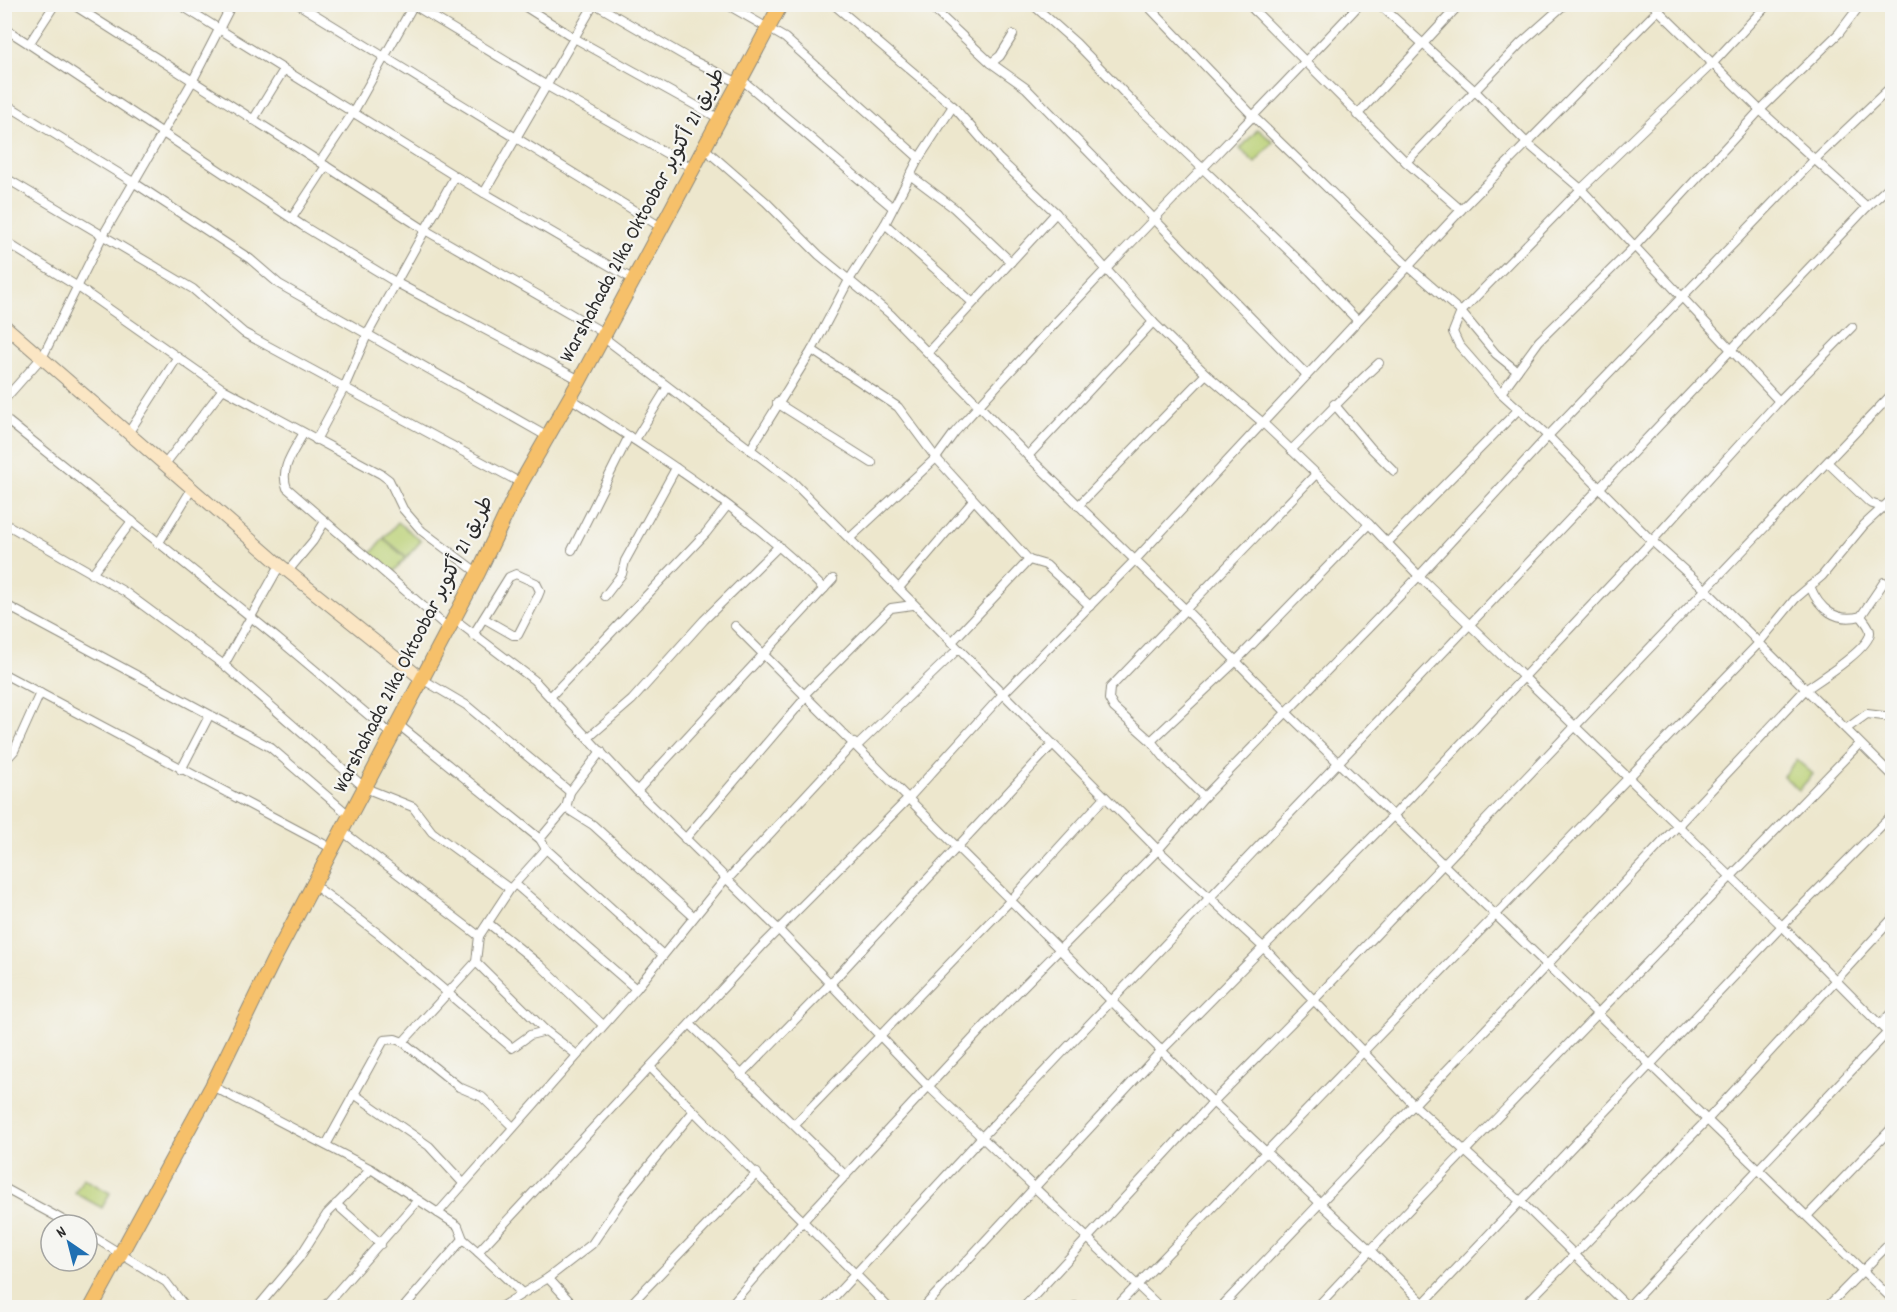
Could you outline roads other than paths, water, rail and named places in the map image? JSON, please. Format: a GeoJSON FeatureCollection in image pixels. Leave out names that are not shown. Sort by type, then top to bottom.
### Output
{"type":"FeatureCollection","features":[{"type":"Feature","properties":{"kind":"main road","name":"Warshahada 21ka Oktoobar طريق 21 أكتوبر"},"geometry":{"type":"LineString","coordinates":[[91,1308],[120,1251],[212,1086],[342,831],[478,573],[521,483],[580,380],[781,4]]}},
{"type":"Feature","properties":{"kind":"street"},"geometry":{"type":"LineString","coordinates":[[29,44],[55,4]]}},
{"type":"Feature","properties":{"kind":"street"},"geometry":{"type":"LineString","coordinates":[[72,4],[424,230],[603,335],[667,388],[793,482],[1158,850],[1263,947],[1413,1104],[1521,1202],[1628,1307],[1890,1034],[1782,926],[1419,576],[1388,542],[1153,322],[1056,213],[999,159],[953,106],[833,4]]}},
{"type":"Feature","properties":{"kind":"street"},"geometry":{"type":"LineString","coordinates":[[179,4],[455,176],[634,280]]}},
{"type":"Feature","properties":{"kind":"street"},"geometry":{"type":"LineString","coordinates":[[4,400],[43,357],[102,237],[192,82],[232,4]]}},
{"type":"Feature","properties":{"kind":"street"},"geometry":{"type":"LineString","coordinates":[[298,4],[382,58],[661,227]]}},
{"type":"Feature","properties":{"kind":"street"},"geometry":{"type":"LineString","coordinates":[[521,4],[576,39],[720,119]]}},
{"type":"Feature","properties":{"kind":"street"},"geometry":{"type":"LineString","coordinates":[[484,193],[595,4],[740,81],[892,207]]}},
{"type":"Feature","properties":{"kind":"street"},"geometry":{"type":"LineString","coordinates":[[726,4],[785,38],[919,158]]}},
{"type":"Feature","properties":{"kind":"street"},"geometry":{"type":"LineString","coordinates":[[928,4],[990,63],[1026,88],[1306,374]]}},
{"type":"Feature","properties":{"kind":"street"},"geometry":{"type":"LineString","coordinates":[[1032,4],[1076,43],[1114,83],[1310,271],[1357,320]]}},
{"type":"Feature","properties":{"kind":"street"},"geometry":{"type":"LineString","coordinates":[[1146,4],[1254,117],[1408,266],[1461,312],[1496,354],[1517,371]]}},
{"type":"Feature","properties":{"kind":"street"},"geometry":{"type":"LineString","coordinates":[[850,538],[936,458],[955,432],[1105,267],[1254,117],[1360,4]]}},
{"type":"Feature","properties":{"kind":"street"},"geometry":{"type":"LineString","coordinates":[[1379,4],[1476,92],[1527,143],[1581,189],[1779,401]]}},
{"type":"Feature","properties":{"kind":"street"},"geometry":{"type":"LineString","coordinates":[[1357,115],[1460,4]]}},
{"type":"Feature","properties":{"kind":"street"},"geometry":{"type":"LineString","coordinates":[[1406,162],[1521,43],[1565,4]]}},
{"type":"Feature","properties":{"kind":"street"},"geometry":{"type":"LineString","coordinates":[[1768,4],[1713,63],[1581,189],[1461,312],[1453,332],[1455,339],[1501,393],[1548,436],[1652,541],[1705,589],[1893,776]]}},
{"type":"Feature","properties":{"kind":"street"},"geometry":{"type":"LineString","coordinates":[[1501,393],[1539,341],[1634,247],[1760,110],[1839,33],[1861,4]]}},
{"type":"Feature","properties":{"kind":"street"},"geometry":{"type":"LineString","coordinates":[[292,218],[413,5],[547,86],[693,168]]}},
{"type":"Feature","properties":{"kind":"street"},"geometry":{"type":"LineString","coordinates":[[478,1252],[778,929],[907,800],[1003,694],[1135,560],[1306,374],[1658,6],[1760,110],[1867,207]]}},
{"type":"Feature","properties":{"kind":"street"},"geometry":{"type":"LineString","coordinates":[[1255,7],[1305,63],[1357,115],[1461,210]]}},
{"type":"Feature","properties":{"kind":"street"},"geometry":{"type":"LineString","coordinates":[[4,28],[292,218],[397,283],[580,380]]}},
{"type":"Feature","properties":{"kind":"street"},"geometry":{"type":"LineString","coordinates":[[990,63],[1000,56],[1012,35]]}},
{"type":"Feature","properties":{"kind":"street"},"geometry":{"type":"LineString","coordinates":[[253,120],[284,71]]}},
{"type":"Feature","properties":{"kind":"street"},"geometry":{"type":"LineString","coordinates":[[728,1308],[804,1220],[928,1086],[1158,850],[1204,797],[1419,576],[1548,436],[1814,160],[1893,86]]}},
{"type":"Feature","properties":{"kind":"street"},"geometry":{"type":"LineString","coordinates":[[4,103],[133,182],[250,259],[279,284],[548,437]]}},
{"type":"Feature","properties":{"kind":"street"},"geometry":{"type":"LineString","coordinates":[[750,450],[777,403],[812,350],[849,280],[885,224],[919,158],[953,106]]}},
{"type":"Feature","properties":{"kind":"street"},"geometry":{"type":"LineString","coordinates":[[704,148],[929,351],[1028,456],[1186,610],[1287,713],[1893,1299]]}},
{"type":"Feature","properties":{"kind":"street"},"geometry":{"type":"LineString","coordinates":[[910,175],[954,208],[1011,262]]}},
{"type":"Feature","properties":{"kind":"street"},"geometry":{"type":"LineString","coordinates":[[316,440],[344,388],[367,335],[455,176]]}},
{"type":"Feature","properties":{"kind":"street"},"geometry":{"type":"LineString","coordinates":[[4,177],[193,289],[244,333],[521,483]]}},
{"type":"Feature","properties":{"kind":"street"},"geometry":{"type":"LineString","coordinates":[[824,1308],[981,1138],[1340,764],[1470,623],[1867,207],[1893,184]]}},
{"type":"Feature","properties":{"kind":"street"},"geometry":{"type":"LineString","coordinates":[[929,351],[1056,213]]}},
{"type":"Feature","properties":{"kind":"street"},"geometry":{"type":"LineString","coordinates":[[885,224],[972,302]]}},
{"type":"Feature","properties":{"kind":"street"},"geometry":{"type":"LineString","coordinates":[[4,241],[78,286],[223,389],[389,480],[403,509],[422,531],[478,573]]}},
{"type":"Feature","properties":{"kind":"street"},"geometry":{"type":"LineString","coordinates":[[1028,456],[1153,322]]}},
{"type":"Feature","properties":{"kind":"street"},"geometry":{"type":"LineString","coordinates":[[4,326],[43,357],[284,568],[422,680],[466,705],[570,792]]}},
{"type":"Feature","properties":{"kind":"street"},"geometry":{"type":"LineString","coordinates":[[923,1308],[1162,1050],[1393,816],[1652,541],[1779,401],[1852,327]]}},
{"type":"Feature","properties":{"kind":"street"},"geometry":{"type":"LineString","coordinates":[[812,350],[898,407],[936,458],[1029,560],[1046,565],[1090,606]]}},
{"type":"Feature","properties":{"kind":"street"},"geometry":{"type":"LineString","coordinates":[[129,432],[177,358]]}},
{"type":"Feature","properties":{"kind":"street"},"geometry":{"type":"LineString","coordinates":[[1291,450],[1321,421],[1334,404],[1379,363]]}},
{"type":"Feature","properties":{"kind":"street"},"geometry":{"type":"LineString","coordinates":[[1078,506],[1206,374]]}},
{"type":"Feature","properties":{"kind":"street"},"geometry":{"type":"LineString","coordinates":[[572,550],[632,438],[667,388]]}},
{"type":"Feature","properties":{"kind":"street"},"geometry":{"type":"LineString","coordinates":[[165,464],[223,389]]}},
{"type":"Feature","properties":{"kind":"street"},"geometry":{"type":"LineString","coordinates":[[1023,1308],[1213,1102],[1314,1000],[1574,725],[1893,394]]}},
{"type":"Feature","properties":{"kind":"street"},"geometry":{"type":"LineString","coordinates":[[570,398],[676,468],[727,506],[779,546],[824,589]]}},
{"type":"Feature","properties":{"kind":"street"},"geometry":{"type":"LineString","coordinates":[[777,403],[872,463]]}},
{"type":"Feature","properties":{"kind":"street"},"geometry":{"type":"LineString","coordinates":[[1334,404],[1394,471]]}},
{"type":"Feature","properties":{"kind":"street"},"geometry":{"type":"LineString","coordinates":[[1388,542],[1519,409]]}},
{"type":"Feature","properties":{"kind":"street"},"geometry":{"type":"LineString","coordinates":[[4,418],[158,544],[395,730],[540,839],[546,849],[663,955]]}},
{"type":"Feature","properties":{"kind":"street"},"geometry":{"type":"LineString","coordinates":[[303,434],[288,460],[283,479],[287,488],[324,523],[348,539],[451,623],[510,660],[551,696],[637,791],[778,929],[928,1086],[1161,1308]]}},
{"type":"Feature","properties":{"kind":"street"},"geometry":{"type":"LineString","coordinates":[[1828,463],[1870,503],[1882,507]]}},
{"type":"Feature","properties":{"kind":"street"},"geometry":{"type":"LineString","coordinates":[[605,596],[622,574],[625,561],[676,468]]}},
{"type":"Feature","properties":{"kind":"street"},"geometry":{"type":"LineString","coordinates":[[1204,797],[1167,761],[1151,741],[1114,708],[1109,699],[1110,688],[1315,475]]}},
{"type":"Feature","properties":{"kind":"street"},"geometry":{"type":"LineString","coordinates":[[158,544],[193,487]]}},
{"type":"Feature","properties":{"kind":"street"},"geometry":{"type":"LineString","coordinates":[[1115,1308],[1758,644],[1796,599],[1822,576],[1864,525],[1893,499]]}},
{"type":"Feature","properties":{"kind":"street"},"geometry":{"type":"LineString","coordinates":[[899,588],[973,501]]}},
{"type":"Feature","properties":{"kind":"street"},"geometry":{"type":"LineString","coordinates":[[551,696],[706,533],[727,506]]}},
{"type":"Feature","properties":{"kind":"street"},"geometry":{"type":"LineString","coordinates":[[92,574],[132,521]]}},
{"type":"Feature","properties":{"kind":"street"},"geometry":{"type":"LineString","coordinates":[[4,523],[125,592],[224,665],[365,788],[413,807],[432,832],[513,886],[636,989]]}},
{"type":"Feature","properties":{"kind":"street"},"geometry":{"type":"LineString","coordinates":[[224,665],[250,616],[284,568],[313,541],[324,523]]}},
{"type":"Feature","properties":{"kind":"street"},"geometry":{"type":"LineString","coordinates":[[1151,741],[1236,661],[1369,524]]}},
{"type":"Feature","properties":{"kind":"street"},"geometry":{"type":"LineString","coordinates":[[588,738],[632,700],[704,620],[779,546]]}},
{"type":"Feature","properties":{"kind":"street"},"geometry":{"type":"LineString","coordinates":[[438,1213],[512,1126],[636,989],[693,916],[856,744],[954,646],[1029,560]]}},
{"type":"Feature","properties":{"kind":"street"},"geometry":{"type":"LineString","coordinates":[[473,635],[510,577],[516,574],[536,583],[540,591],[518,634],[513,635],[485,619]]}},
{"type":"Feature","properties":{"kind":"street"},"geometry":{"type":"LineString","coordinates":[[637,791],[833,579]]}},
{"type":"Feature","properties":{"kind":"street"},"geometry":{"type":"LineString","coordinates":[[1861,616],[1884,582]]}},
{"type":"Feature","properties":{"kind":"street"},"geometry":{"type":"LineString","coordinates":[[1810,586],[1820,604],[1829,613],[1838,617],[1861,616]]}},
{"type":"Feature","properties":{"kind":"street"},"geometry":{"type":"LineString","coordinates":[[4,604],[270,747],[350,816]]}},
{"type":"Feature","properties":{"kind":"street"},"geometry":{"type":"LineString","coordinates":[[685,839],[805,696],[891,608],[913,605]]}},
{"type":"Feature","properties":{"kind":"street"},"geometry":{"type":"LineString","coordinates":[[1220,1308],[1678,827],[1805,690],[1853,657],[1869,638],[1870,630],[1861,616]]}},
{"type":"Feature","properties":{"kind":"street"},"geometry":{"type":"LineString","coordinates":[[735,626],[856,744],[907,800],[1062,950],[1213,1102],[1370,1250],[1423,1306],[1782,926],[1893,815]]}},
{"type":"Feature","properties":{"kind":"street"},"geometry":{"type":"LineString","coordinates":[[4,674],[333,849]]}},
{"type":"Feature","properties":{"kind":"street"},"geometry":{"type":"LineString","coordinates":[[4,762],[14,751],[40,693]]}},
{"type":"Feature","properties":{"kind":"street"},"geometry":{"type":"LineString","coordinates":[[1846,729],[1867,714],[1893,717]]}},
{"type":"Feature","properties":{"kind":"street"},"geometry":{"type":"LineString","coordinates":[[181,770],[209,716]]}},
{"type":"Feature","properties":{"kind":"street"},"geometry":{"type":"LineString","coordinates":[[1316,1308],[1464,1150],[1600,1014],[1859,744]]}},
{"type":"Feature","properties":{"kind":"street"},"geometry":{"type":"LineString","coordinates":[[741,1075],[830,985],[1052,745]]}},
{"type":"Feature","properties":{"kind":"street"},"geometry":{"type":"LineString","coordinates":[[540,839],[566,808],[570,792],[602,751]]}},
{"type":"Feature","properties":{"kind":"street"},"geometry":{"type":"LineString","coordinates":[[795,1124],[879,1034],[1010,901],[1105,797]]}},
{"type":"Feature","properties":{"kind":"street"},"geometry":{"type":"LineString","coordinates":[[566,808],[593,825],[693,916]]}},
{"type":"Feature","properties":{"kind":"street"},"geometry":{"type":"LineString","coordinates":[[342,831],[479,936]]}},
{"type":"Feature","properties":{"kind":"street"},"geometry":{"type":"LineString","coordinates":[[404,1042],[476,962],[479,936],[513,886],[546,849]]}},
{"type":"Feature","properties":{"kind":"street"},"geometry":{"type":"LineString","coordinates":[[314,885],[380,935],[512,1048],[530,1035],[546,1030]]}},
{"type":"Feature","properties":{"kind":"street"},"geometry":{"type":"LineString","coordinates":[[1522,1308],[1573,1253],[1708,1119],[1893,919]]}},
{"type":"Feature","properties":{"kind":"street"},"geometry":{"type":"LineString","coordinates":[[488,923],[540,965],[603,1025]]}},
{"type":"Feature","properties":{"kind":"street"},"geometry":{"type":"LineString","coordinates":[[476,962],[546,1030],[577,1055]]}},
{"type":"Feature","properties":{"kind":"street"},"geometry":{"type":"LineString","coordinates":[[1880,1025],[1893,1012]]}},
{"type":"Feature","properties":{"kind":"street"},"geometry":{"type":"LineString","coordinates":[[690,1024],[846,1176]]}},
{"type":"Feature","properties":{"kind":"street"},"geometry":{"type":"LineString","coordinates":[[326,1145],[384,1040],[395,1039],[404,1042],[459,1087],[482,1097],[512,1126]]}},
{"type":"Feature","properties":{"kind":"street"},"geometry":{"type":"LineString","coordinates":[[650,1067],[857,1273],[889,1308]]}},
{"type":"Feature","properties":{"kind":"street"},"geometry":{"type":"LineString","coordinates":[[212,1086],[371,1169],[458,1226],[463,1239],[522,1293]]}},
{"type":"Feature","properties":{"kind":"street"},"geometry":{"type":"LineString","coordinates":[[354,1094],[429,1146],[463,1183]]}},
{"type":"Feature","properties":{"kind":"street"},"geometry":{"type":"LineString","coordinates":[[499,1308],[548,1278],[592,1244],[626,1194],[693,1112]]}},
{"type":"Feature","properties":{"kind":"street"},"geometry":{"type":"LineString","coordinates":[[1808,1215],[1893,1128]]}},
{"type":"Feature","properties":{"kind":"street"},"geometry":{"type":"LineString","coordinates":[[257,1308],[299,1258],[336,1204],[371,1169]]}},
{"type":"Feature","properties":{"kind":"street"},"geometry":{"type":"LineString","coordinates":[[627,1308],[757,1173]]}},
{"type":"Feature","properties":{"kind":"street"},"geometry":{"type":"LineString","coordinates":[[4,1188],[50,1213]]}},
{"type":"Feature","properties":{"kind":"street"},"geometry":{"type":"LineString","coordinates":[[323,1308],[418,1200]]}},
{"type":"Feature","properties":{"kind":"street"},"geometry":{"type":"LineString","coordinates":[[336,1204],[381,1244]]}},
{"type":"Feature","properties":{"kind":"street"},"geometry":{"type":"LineString","coordinates":[[404,1308],[463,1239]]}},
{"type":"Feature","properties":{"kind":"street"},"geometry":{"type":"LineString","coordinates":[[99,1240],[166,1282],[186,1308]]}},
{"type":"Feature","properties":{"kind":"street"},"geometry":{"type":"LineString","coordinates":[[1826,1308],[1893,1241]]}},
{"type":"Feature","properties":{"kind":"street"},"geometry":{"type":"LineString","coordinates":[[548,1278],[576,1308]]}},
{"type":"Feature","properties":{"kind":"street"},"geometry":{"type":"LineString","coordinates":[[636,1301],[644,1308]]}}]}
